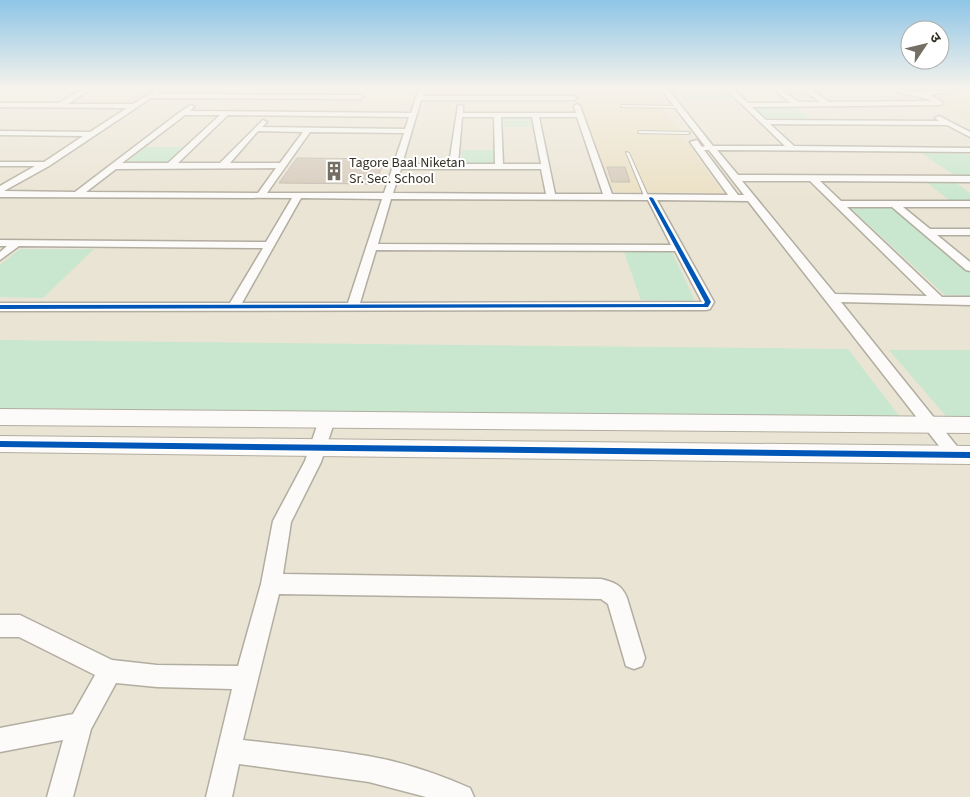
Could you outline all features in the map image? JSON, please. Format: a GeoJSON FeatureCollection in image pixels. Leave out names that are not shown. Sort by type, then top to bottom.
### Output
{"type":"FeatureCollection","features":[{"type":"Feature","properties":{"kind":"street"},"geometry":{"type":"LineString","coordinates":[[0,190],[46,164],[105,125]]}},
{"type":"Feature","properties":{"kind":"street"},"geometry":{"type":"LineString","coordinates":[[76,196],[166,125]]}},
{"type":"Feature","properties":{"kind":"street"},"geometry":{"type":"LineString","coordinates":[[170,166],[214,125]]}},
{"type":"Feature","properties":{"kind":"street"},"geometry":{"type":"LineString","coordinates":[[223,165],[261,125]]}},
{"type":"Feature","properties":{"kind":"street"},"geometry":{"type":"LineString","coordinates":[[353,306],[410,125]]}},
{"type":"Feature","properties":{"kind":"street"},"geometry":{"type":"LineString","coordinates":[[453,166],[458,125]]}},
{"type":"Feature","properties":{"kind":"street"},"geometry":{"type":"LineString","coordinates":[[497,125],[499,167]]}},
{"type":"Feature","properties":{"kind":"street"},"geometry":{"type":"LineString","coordinates":[[537,125],[551,197]]}},
{"type":"Feature","properties":{"kind":"street"},"geometry":{"type":"LineString","coordinates":[[584,125],[609,198]]}},
{"type":"Feature","properties":{"kind":"street"},"geometry":{"type":"LineString","coordinates":[[683,125],[735,198]]}},
{"type":"Feature","properties":{"kind":"street"},"geometry":{"type":"LineString","coordinates":[[689,125],[711,148],[930,424],[963,455]]}},
{"type":"Feature","properties":{"kind":"street"},"geometry":{"type":"LineString","coordinates":[[767,125],[792,149]]}},
{"type":"Feature","properties":{"kind":"street"},"geometry":{"type":"LineString","coordinates":[[951,125],[970,135]]}},
{"type":"Feature","properties":{"kind":"street"},"geometry":{"type":"LineString","coordinates":[[257,129],[408,131]]}},
{"type":"Feature","properties":{"kind":"street"},"geometry":{"type":"LineString","coordinates":[[260,196],[308,130]]}},
{"type":"Feature","properties":{"kind":"street"},"geometry":{"type":"LineString","coordinates":[[0,133],[92,134]]}},
{"type":"Feature","properties":{"kind":"street"},"geometry":{"type":"LineString","coordinates":[[698,148],[970,150]]}},
{"type":"Feature","properties":{"kind":"street"},"geometry":{"type":"LineString","coordinates":[[0,164],[46,164]]}},
{"type":"Feature","properties":{"kind":"street"},"geometry":{"type":"LineString","coordinates":[[114,166],[282,165]]}},
{"type":"Feature","properties":{"kind":"street"},"geometry":{"type":"LineString","coordinates":[[396,166],[545,167]]}},
{"type":"Feature","properties":{"kind":"street"},"geometry":{"type":"LineString","coordinates":[[734,178],[970,179]]}},
{"type":"Feature","properties":{"kind":"street"},"geometry":{"type":"LineString","coordinates":[[812,178],[938,300]]}},
{"type":"Feature","properties":{"kind":"street"},"geometry":{"type":"LineString","coordinates":[[0,194],[76,196],[750,198]]}},
{"type":"Feature","properties":{"kind":"street"},"geometry":{"type":"LineString","coordinates":[[235,305],[298,196]]}},
{"type":"Feature","properties":{"kind":"street"},"geometry":{"type":"LineString","coordinates":[[0,306],[706,306],[708,302],[649,198]]}},
{"type":"Feature","properties":{"kind":"street"},"geometry":{"type":"LineString","coordinates":[[840,204],[970,204]]}},
{"type":"Feature","properties":{"kind":"street"},"geometry":{"type":"LineString","coordinates":[[894,204],[970,268]]}},
{"type":"Feature","properties":{"kind":"street"},"geometry":{"type":"LineString","coordinates":[[927,232],[970,232]]}},
{"type":"Feature","properties":{"kind":"street"},"geometry":{"type":"LineString","coordinates":[[0,243],[270,245]]}},
{"type":"Feature","properties":{"kind":"street"},"geometry":{"type":"LineString","coordinates":[[0,257],[18,243]]}},
{"type":"Feature","properties":{"kind":"street"},"geometry":{"type":"LineString","coordinates":[[371,247],[678,248]]}},
{"type":"Feature","properties":{"kind":"street"},"geometry":{"type":"LineString","coordinates":[[829,298],[970,301]]}},
{"type":"Feature","properties":{"kind":"street"},"geometry":{"type":"LineString","coordinates":[[0,417],[970,424]]}},
{"type":"Feature","properties":{"kind":"street"},"geometry":{"type":"LineString","coordinates":[[220,797],[228,750],[271,584],[282,521],[306,478],[327,420]]}},
{"type":"Feature","properties":{"kind":"street"},"geometry":{"type":"LineString","coordinates":[[0,444],[319,446],[963,455]]}},
{"type":"Feature","properties":{"kind":"street"},"geometry":{"type":"LineString","coordinates":[[271,584],[601,589],[610,591],[617,598],[634,658]]}},
{"type":"Feature","properties":{"kind":"street"},"geometry":{"type":"LineString","coordinates":[[0,626],[20,626],[110,671],[158,676],[247,678]]}},
{"type":"Feature","properties":{"kind":"street"},"geometry":{"type":"LineString","coordinates":[[60,797],[80,725],[110,671]]}},
{"type":"Feature","properties":{"kind":"street"},"geometry":{"type":"LineString","coordinates":[[0,740],[80,725]]}},
{"type":"Feature","properties":{"kind":"street"},"geometry":{"type":"LineString","coordinates":[[228,750],[369,769],[423,783],[461,797]]}},
{"type":"Feature","properties":{"kind":"lane"},"geometry":{"type":"LineString","coordinates":[[639,132],[688,133]]}},
{"type":"Feature","properties":{"kind":"lane"},"geometry":{"type":"LineString","coordinates":[[627,153],[649,198]]}},
{"type":"Feature","properties":{"kind":"shaded area"},"geometry":{"type":"Polygon","coordinates":[[[588,125],[675,125],[723,193],[614,192],[588,125]]]}},
{"type":"Feature","properties":{"kind":"green space"},"geometry":{"type":"Polygon","coordinates":[[[504,125],[532,125],[532,127],[504,127],[504,125]]]}},
{"type":"Feature","properties":{"kind":"green space"},"geometry":{"type":"Polygon","coordinates":[[[145,147],[184,147],[168,162],[128,162],[145,147]]]}},
{"type":"Feature","properties":{"kind":"green space"},"geometry":{"type":"Polygon","coordinates":[[[462,150],[494,150],[495,164],[462,164],[462,150]]]}},
{"type":"Feature","properties":{"kind":"green space"},"geometry":{"type":"Polygon","coordinates":[[[921,153],[967,154],[970,156],[970,175],[954,175],[921,153]]]}},
{"type":"Feature","properties":{"kind":"green space"},"geometry":{"type":"Polygon","coordinates":[[[926,182],[956,183],[970,193],[970,200],[949,200],[926,182]]]}},
{"type":"Feature","properties":{"kind":"green space"},"geometry":{"type":"Polygon","coordinates":[[[849,207],[891,207],[970,273],[970,296],[945,295],[849,207]]]}},
{"type":"Feature","properties":{"kind":"green space"},"geometry":{"type":"Polygon","coordinates":[[[20,249],[94,249],[43,298],[0,297],[0,265],[20,249]]]}},
{"type":"Feature","properties":{"kind":"green space"},"geometry":{"type":"Polygon","coordinates":[[[624,252],[672,252],[695,301],[641,300],[624,252]]]}},
{"type":"Feature","properties":{"kind":"green space"},"geometry":{"type":"Polygon","coordinates":[[[0,340],[848,349],[900,417],[0,408],[0,340]]]}},
{"type":"Feature","properties":{"kind":"green space"},"geometry":{"type":"Polygon","coordinates":[[[889,350],[970,350],[970,416],[946,416],[889,350]]]}},
{"type":"Feature","properties":{"kind":"building","name":"Tagore Baal Niketan Sr. Sec. School"},"geometry":{"type":"Polygon","coordinates":[[[297,158],[385,159],[375,184],[279,183],[297,158]]]}},
{"type":"Feature","properties":{"kind":"building"},"geometry":{"type":"Polygon","coordinates":[[[607,167],[625,167],[630,182],[612,182],[607,167]]]}},
{"type":"Feature","properties":{"kind":"cycle path"},"geometry":{"type":"LineString","coordinates":[[0,307],[706,306],[708,302],[651,198]]}},
{"type":"Feature","properties":{"kind":"cycle path"},"geometry":{"type":"LineString","coordinates":[[0,444],[970,455]]}},
{"type":"Feature","properties":{"kind":"place","name":"Tagore Baal Niketan Sr. Sec. School"},"geometry":{"type":"Point","coordinates":[334,171]}}]}
